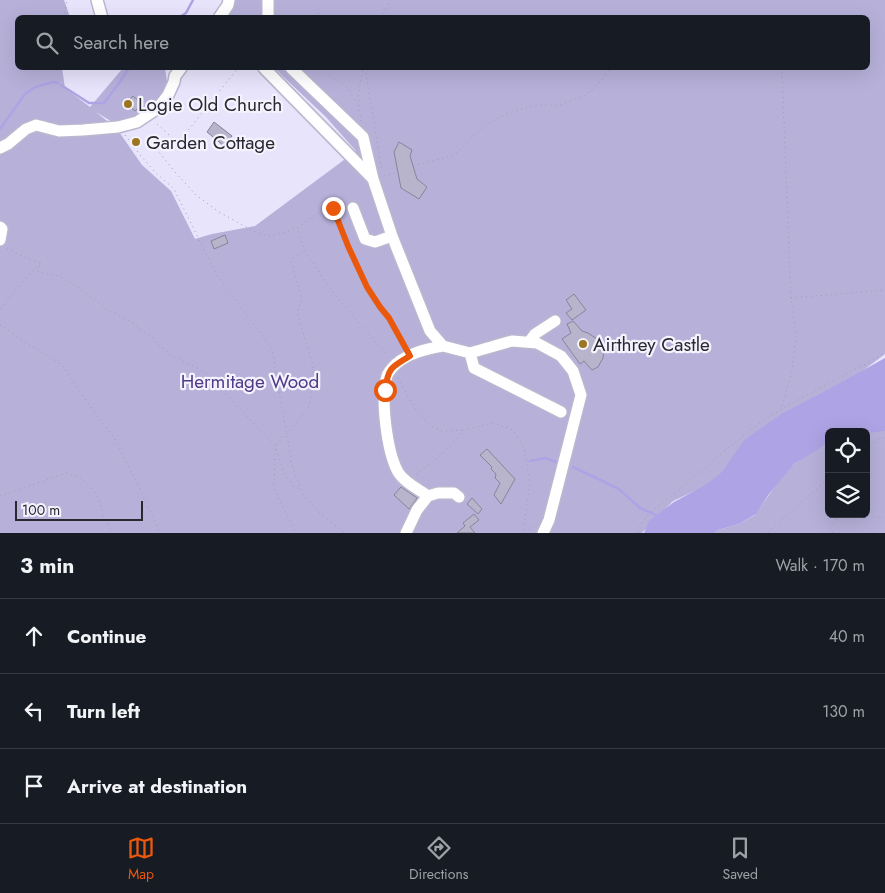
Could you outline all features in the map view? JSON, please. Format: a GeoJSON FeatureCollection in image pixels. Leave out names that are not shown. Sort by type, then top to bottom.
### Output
{"type":"FeatureCollection","features":[{"type":"Feature","properties":{"kind":"street"},"geometry":{"type":"LineString","coordinates":[[97,0],[101,15]]}},
{"type":"Feature","properties":{"kind":"street"},"geometry":{"type":"LineString","coordinates":[[221,15],[229,0]]}},
{"type":"Feature","properties":{"kind":"street"},"geometry":{"type":"LineString","coordinates":[[268,0],[268,15]]}},
{"type":"Feature","properties":{"kind":"street"},"geometry":{"type":"LineString","coordinates":[[0,148],[36,125],[60,130],[83,130],[118,127],[137,122],[158,108],[168,95],[174,82],[175,70]]}},
{"type":"Feature","properties":{"kind":"street"},"geometry":{"type":"LineString","coordinates":[[266,70],[373,179]]}},
{"type":"Feature","properties":{"kind":"street"},"geometry":{"type":"LineString","coordinates":[[293,70],[363,137],[373,179],[392,236],[429,328],[443,346]]}},
{"type":"Feature","properties":{"kind":"street"},"geometry":{"type":"LineString","coordinates":[[353,208],[365,239],[375,242],[392,236]]}},
{"type":"Feature","properties":{"kind":"street"},"geometry":{"type":"LineString","coordinates":[[0,227],[2,229],[3,244]]}},
{"type":"Feature","properties":{"kind":"street"},"geometry":{"type":"LineString","coordinates":[[529,342],[535,334],[555,321]]}},
{"type":"Feature","properties":{"kind":"street"},"geometry":{"type":"LineString","coordinates":[[428,496],[399,473],[392,456],[387,434],[385,390],[387,375],[395,364],[426,349],[443,346],[470,353],[512,342],[537,343],[562,356],[572,371],[581,395],[549,520],[543,533]]}},
{"type":"Feature","properties":{"kind":"street"},"geometry":{"type":"LineString","coordinates":[[470,353],[474,368],[561,412]]}},
{"type":"Feature","properties":{"kind":"street"},"geometry":{"type":"LineString","coordinates":[[406,533],[417,510],[428,496],[438,493],[454,493],[459,498]]}},
{"type":"Feature","properties":{"kind":"path"},"geometry":{"type":"LineString","coordinates":[[64,15],[67,0]]}},
{"type":"Feature","properties":{"kind":"path"},"geometry":{"type":"LineString","coordinates":[[383,15],[392,0]]}},
{"type":"Feature","properties":{"kind":"path"},"geometry":{"type":"LineString","coordinates":[[156,124],[178,143],[236,70]]}},
{"type":"Feature","properties":{"kind":"path"},"geometry":{"type":"LineString","coordinates":[[324,70],[347,87],[359,107]]}},
{"type":"Feature","properties":{"kind":"path"},"geometry":{"type":"LineString","coordinates":[[363,137],[358,96],[364,70]]}},
{"type":"Feature","properties":{"kind":"path"},"geometry":{"type":"LineString","coordinates":[[364,70],[383,177],[398,172]]}},
{"type":"Feature","properties":{"kind":"path"},"geometry":{"type":"LineString","coordinates":[[413,166],[451,156],[462,149],[483,127],[514,111],[539,105],[560,105],[584,96],[602,80],[609,70]]}},
{"type":"Feature","properties":{"kind":"path"},"geometry":{"type":"LineString","coordinates":[[780,70],[790,298],[796,337],[792,371],[781,410]]}},
{"type":"Feature","properties":{"kind":"path"},"geometry":{"type":"LineString","coordinates":[[118,127],[155,172],[174,189],[214,272],[272,349],[288,432],[292,465],[301,490],[319,512],[345,533]]}},
{"type":"Feature","properties":{"kind":"path"},"geometry":{"type":"LineString","coordinates":[[150,141],[196,195],[218,212],[257,233],[270,236],[283,233],[297,228],[314,215],[333,208],[353,208]]}},
{"type":"Feature","properties":{"kind":"path"},"geometry":{"type":"LineString","coordinates":[[333,208],[367,287],[389,318],[410,356]]}},
{"type":"Feature","properties":{"kind":"path"},"geometry":{"type":"LineString","coordinates":[[297,228],[304,250],[334,294],[395,364],[398,379],[412,404],[430,426],[444,431],[464,430],[494,423],[513,430],[524,448],[530,484],[523,533]]}},
{"type":"Feature","properties":{"kind":"path"},"geometry":{"type":"LineString","coordinates":[[3,244],[19,254],[41,263]]}},
{"type":"Feature","properties":{"kind":"path"},"geometry":{"type":"LineString","coordinates":[[296,533],[274,489],[274,446],[308,410],[313,384],[313,366],[297,312],[302,299],[291,260],[304,250]]}},
{"type":"Feature","properties":{"kind":"path"},"geometry":{"type":"LineString","coordinates":[[41,263],[38,272],[58,276],[74,284],[109,311],[128,320],[154,338],[160,347],[165,349],[172,357],[205,372],[274,446],[284,473],[295,487],[301,490]]}},
{"type":"Feature","properties":{"kind":"path"},"geometry":{"type":"LineString","coordinates":[[0,309],[41,263]]}},
{"type":"Feature","properties":{"kind":"path"},"geometry":{"type":"LineString","coordinates":[[790,298],[885,290]]}},
{"type":"Feature","properties":{"kind":"path"},"geometry":{"type":"LineString","coordinates":[[0,325],[62,365],[114,439],[160,533]]}},
{"type":"Feature","properties":{"kind":"path"},"geometry":{"type":"LineString","coordinates":[[638,533],[640,525],[654,508],[770,416],[885,352]]}},
{"type":"Feature","properties":{"kind":"path"},"geometry":{"type":"LineString","coordinates":[[408,482],[443,453],[464,430]]}},
{"type":"Feature","properties":{"kind":"path"},"geometry":{"type":"LineString","coordinates":[[870,445],[885,438]]}},
{"type":"Feature","properties":{"kind":"path"},"geometry":{"type":"LineString","coordinates":[[0,496],[66,473],[81,478],[93,490],[99,499],[103,514],[113,533]]}},
{"type":"Feature","properties":{"kind":"path"},"geometry":{"type":"LineString","coordinates":[[768,533],[770,529],[825,481]]}},
{"type":"Feature","properties":{"kind":"path"},"geometry":{"type":"LineString","coordinates":[[870,515],[885,517]]}},
{"type":"Feature","properties":{"kind":"path"},"geometry":{"type":"LineString","coordinates":[[833,533],[832,528],[839,518]]}},
{"type":"Feature","properties":{"kind":"green space","name":"Hermitage Wood"},"geometry":{"type":"Polygon","coordinates":[[[0,0],[64,0],[69,15],[15,15],[15,70],[62,70],[65,88],[90,107],[121,70],[165,70],[168,89],[141,116],[114,123],[96,112],[117,129],[142,165],[171,191],[195,239],[255,226],[356,151],[326,117],[276,70],[870,70],[870,15],[229,15],[236,0],[885,0],[885,354],[718,480],[673,501],[642,533],[0,533],[0,0]]]}},
{"type":"Feature","properties":{"kind":"green space"},"geometry":{"type":"Polygon","coordinates":[[[885,429],[885,533],[715,533],[718,530],[739,524],[755,515],[787,469],[825,445],[825,518],[870,518],[870,431],[885,429]]]}},
{"type":"Feature","properties":{"kind":"shaded area"},"geometry":{"type":"Polygon","coordinates":[[[885,358],[885,431],[870,433],[870,428],[825,428],[825,445],[794,464],[769,494],[756,514],[739,524],[718,530],[715,533],[644,533],[649,521],[674,502],[707,484],[722,472],[744,440],[783,413],[885,358]]]}},
{"type":"Feature","properties":{"kind":"building"},"geometry":{"type":"Polygon","coordinates":[[[133,96],[142,104],[135,111],[126,103],[133,96]]]}},
{"type":"Feature","properties":{"kind":"building"},"geometry":{"type":"Polygon","coordinates":[[[214,122],[232,136],[224,146],[207,132],[214,122]]]}},
{"type":"Feature","properties":{"kind":"building"},"geometry":{"type":"Polygon","coordinates":[[[399,142],[412,150],[410,156],[417,179],[427,187],[419,199],[401,188],[394,152],[399,142]]]}},
{"type":"Feature","properties":{"kind":"building"},"geometry":{"type":"Polygon","coordinates":[[[225,235],[228,243],[214,249],[211,241],[225,235]]]}},
{"type":"Feature","properties":{"kind":"building"},"geometry":{"type":"Polygon","coordinates":[[[574,294],[586,310],[572,320],[566,313],[572,309],[566,300],[574,294]]]}},
{"type":"Feature","properties":{"kind":"building","name":"Airthrey Castle"},"geometry":{"type":"Polygon","coordinates":[[[573,321],[582,331],[597,339],[604,348],[603,358],[598,367],[592,370],[584,361],[580,364],[562,339],[571,333],[567,324],[573,321]]]}},
{"type":"Feature","properties":{"kind":"building"},"geometry":{"type":"Polygon","coordinates":[[[487,449],[515,479],[501,504],[494,495],[500,483],[495,478],[496,474],[491,469],[492,467],[480,455],[487,449]]]}},
{"type":"Feature","properties":{"kind":"building"},"geometry":{"type":"Polygon","coordinates":[[[401,487],[417,498],[409,509],[394,495],[401,487]]]}},
{"type":"Feature","properties":{"kind":"building"},"geometry":{"type":"Polygon","coordinates":[[[472,498],[482,509],[478,514],[467,504],[472,498]]]}},
{"type":"Feature","properties":{"kind":"building"},"geometry":{"type":"Polygon","coordinates":[[[474,514],[479,520],[470,527],[475,533],[457,533],[465,526],[463,523],[474,514]]]}},
{"type":"Feature","properties":{"kind":"waterway"},"geometry":{"type":"LineString","coordinates":[[183,15],[186,13],[193,0]]}},
{"type":"Feature","properties":{"kind":"waterway"},"geometry":{"type":"LineString","coordinates":[[61,85],[89,103],[104,103],[128,70]]}},
{"type":"Feature","properties":{"kind":"waterway"},"geometry":{"type":"LineString","coordinates":[[0,129],[25,94],[35,87],[53,82],[58,83]]}},
{"type":"Feature","properties":{"kind":"waterway"},"geometry":{"type":"LineString","coordinates":[[530,461],[545,458],[556,462]]}},
{"type":"Feature","properties":{"kind":"waterway"},"geometry":{"type":"LineString","coordinates":[[573,467],[619,489],[640,508],[656,515]]}},
{"type":"Feature","properties":{"kind":"place","name":"Logie Old Church"},"geometry":{"type":"Point","coordinates":[128,104]}},
{"type":"Feature","properties":{"kind":"place","name":"Garden Cottage"},"geometry":{"type":"Point","coordinates":[136,142]}},
{"type":"Feature","properties":{"kind":"place","name":"Airthrey Castle"},"geometry":{"type":"Point","coordinates":[583,344]}},
{"type":"Feature","properties":{"kind":"route"},"geometry":{"type":"LineString","coordinates":[[333,208],[367,287],[389,318],[410,356],[395,364],[387,375],[385,390]]}}]}
